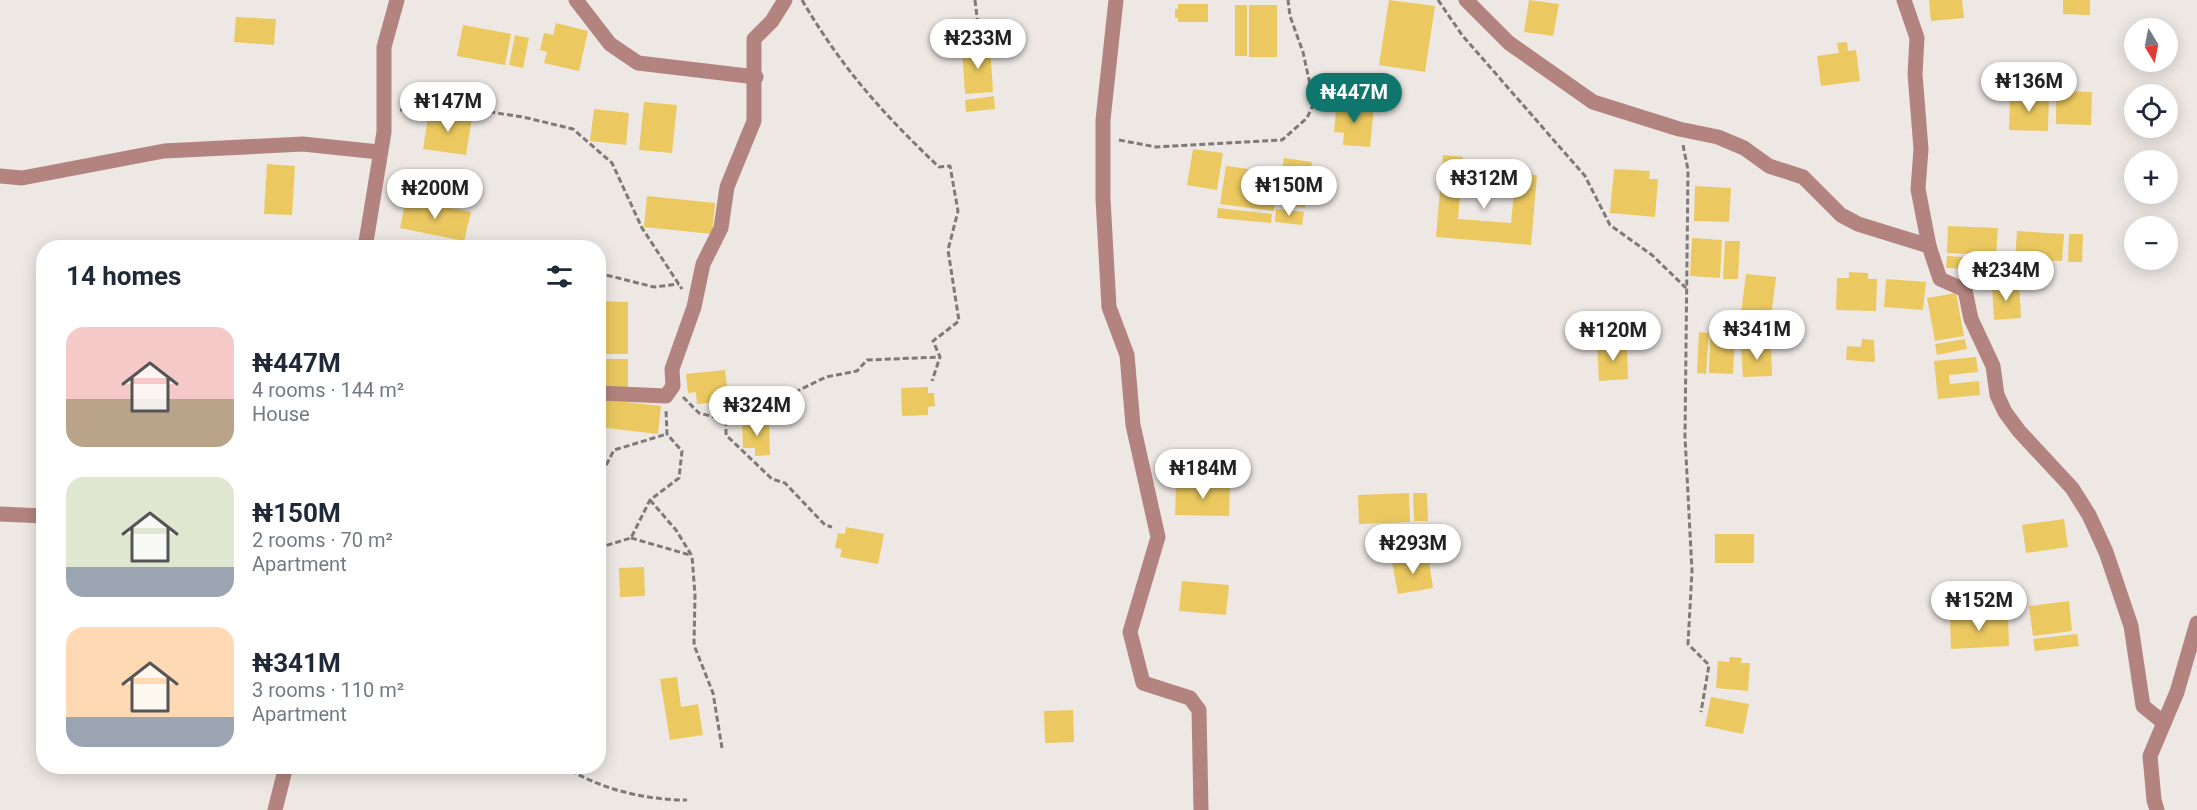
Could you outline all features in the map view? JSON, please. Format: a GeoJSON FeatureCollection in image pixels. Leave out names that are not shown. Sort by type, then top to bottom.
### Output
{"type":"FeatureCollection","features":[{"type":"Feature","properties":{"kind":"street"},"geometry":{"type":"LineString","coordinates":[[366,240],[386,111],[383,63],[397,0]]}},
{"type":"Feature","properties":{"kind":"street"},"geometry":{"type":"LineString","coordinates":[[576,0],[610,44],[638,63],[756,77]]}},
{"type":"Feature","properties":{"kind":"street"},"geometry":{"type":"LineString","coordinates":[[606,393],[670,391],[672,369],[694,308],[703,264],[721,228],[727,187],[753,121],[756,77],[754,39],[772,21],[785,0]]}},
{"type":"Feature","properties":{"kind":"street"},"geometry":{"type":"LineString","coordinates":[[1116,0],[1103,137],[1108,307],[1127,355],[1133,425],[1158,537],[1130,632],[1143,683],[1190,698],[1199,710],[1201,810]]}},
{"type":"Feature","properties":{"kind":"street"},"geometry":{"type":"LineString","coordinates":[[1466,0],[1509,43],[1593,102],[1679,129],[1719,137],[1744,148],[1769,166],[1803,177],[1841,215],[1858,224],[1929,246]]}},
{"type":"Feature","properties":{"kind":"street"},"geometry":{"type":"LineString","coordinates":[[1904,0],[1917,38],[1915,74],[1921,149],[1918,189],[1929,246],[1940,279],[1965,290],[1971,319],[1993,366],[1998,395],[2005,411],[2019,431],[2072,488],[2090,515],[2106,552],[2131,626],[2144,706],[2164,723]]}},
{"type":"Feature","properties":{"kind":"street"},"geometry":{"type":"LineString","coordinates":[[0,176],[22,178],[165,151],[259,144],[303,144],[379,152]]}},
{"type":"Feature","properties":{"kind":"street"},"geometry":{"type":"LineString","coordinates":[[0,514],[36,516]]}},
{"type":"Feature","properties":{"kind":"street"},"geometry":{"type":"LineString","coordinates":[[2157,810],[2150,756],[2177,692],[2197,623]]}},
{"type":"Feature","properties":{"kind":"street"},"geometry":{"type":"LineString","coordinates":[[275,810],[284,774]]}},
{"type":"Feature","properties":{"kind":"path"},"geometry":{"type":"LineString","coordinates":[[802,0],[824,38],[865,93],[939,167],[950,166],[958,211],[948,250],[959,321],[933,341],[940,357],[932,381]]}},
{"type":"Feature","properties":{"kind":"path"},"geometry":{"type":"LineString","coordinates":[[975,0],[979,35]]}},
{"type":"Feature","properties":{"kind":"path"},"geometry":{"type":"LineString","coordinates":[[1103,137],[1156,147],[1282,140],[1307,118],[1314,103],[1303,52],[1290,16],[1288,0]]}},
{"type":"Feature","properties":{"kind":"path"},"geometry":{"type":"LineString","coordinates":[[1438,0],[1462,35],[1584,176],[1610,225],[1652,255],[1686,288]]}},
{"type":"Feature","properties":{"kind":"path"},"geometry":{"type":"LineString","coordinates":[[386,111],[444,105],[523,117],[573,129],[612,163],[642,228],[694,308]]}},
{"type":"Feature","properties":{"kind":"path"},"geometry":{"type":"LineString","coordinates":[[1679,129],[1689,170],[1685,437],[1692,571],[1688,644],[1709,665],[1701,712]]}},
{"type":"Feature","properties":{"kind":"path"},"geometry":{"type":"LineString","coordinates":[[606,275],[654,287],[679,284]]}},
{"type":"Feature","properties":{"kind":"path"},"geometry":{"type":"LineString","coordinates":[[670,391],[699,413],[726,420],[756,401],[787,396],[826,377],[857,371],[867,360],[940,357]]}},
{"type":"Feature","properties":{"kind":"path"},"geometry":{"type":"LineString","coordinates":[[632,538],[650,500],[679,478],[682,451],[666,434],[670,391]]}},
{"type":"Feature","properties":{"kind":"path"},"geometry":{"type":"LineString","coordinates":[[726,420],[726,435],[772,479],[785,483],[825,525],[832,526]]}},
{"type":"Feature","properties":{"kind":"path"},"geometry":{"type":"LineString","coordinates":[[606,466],[614,450],[666,434]]}},
{"type":"Feature","properties":{"kind":"path"},"geometry":{"type":"LineString","coordinates":[[650,500],[676,530],[692,556],[695,595],[694,645],[713,693],[722,748]]}},
{"type":"Feature","properties":{"kind":"path"},"geometry":{"type":"LineString","coordinates":[[606,546],[632,538],[692,556]]}},
{"type":"Feature","properties":{"kind":"path"},"geometry":{"type":"LineString","coordinates":[[576,774],[585,780],[657,800],[687,800]]}},
{"type":"Feature","properties":{"kind":"building"},"geometry":{"type":"Polygon","coordinates":[[[1389,0],[1435,6],[1425,72],[1379,65],[1389,0]]]}},
{"type":"Feature","properties":{"kind":"building"},"geometry":{"type":"Polygon","coordinates":[[[1529,0],[1559,4],[1553,36],[1524,32],[1529,0]]]}},
{"type":"Feature","properties":{"kind":"building"},"geometry":{"type":"Polygon","coordinates":[[[1929,0],[1962,0],[1964,18],[1931,21],[1929,0]]]}},
{"type":"Feature","properties":{"kind":"building"},"geometry":{"type":"Polygon","coordinates":[[[2063,0],[2090,0],[2090,15],[2063,14],[2063,0]]]}},
{"type":"Feature","properties":{"kind":"building"},"geometry":{"type":"Polygon","coordinates":[[[1178,4],[1208,4],[1208,22],[1178,22],[1178,18],[1175,18],[1175,9],[1178,9],[1178,4]]]}},
{"type":"Feature","properties":{"kind":"building"},"geometry":{"type":"Polygon","coordinates":[[[1235,5],[1247,5],[1247,56],[1235,56],[1235,5]]]}},
{"type":"Feature","properties":{"kind":"building"},"geometry":{"type":"Polygon","coordinates":[[[1249,5],[1277,5],[1277,57],[1249,57],[1249,5]]]}},
{"type":"Feature","properties":{"kind":"building"},"geometry":{"type":"Polygon","coordinates":[[[236,17],[276,19],[274,45],[234,42],[236,17]]]}},
{"type":"Feature","properties":{"kind":"building"},"geometry":{"type":"Polygon","coordinates":[[[556,23],[588,31],[579,71],[544,63],[547,52],[540,50],[544,33],[553,35],[556,23]]]}},
{"type":"Feature","properties":{"kind":"building"},"geometry":{"type":"Polygon","coordinates":[[[463,25],[511,34],[505,65],[457,56],[463,25]]]}},
{"type":"Feature","properties":{"kind":"building"},"geometry":{"type":"Polygon","coordinates":[[[515,35],[529,38],[523,68],[509,65],[515,35]]]}},
{"type":"Feature","properties":{"kind":"building"},"geometry":{"type":"Polygon","coordinates":[[[1847,42],[1848,51],[1856,50],[1860,81],[1821,86],[1817,56],[1839,53],[1837,43],[1847,42]]]}},
{"type":"Feature","properties":{"kind":"building"},"geometry":{"type":"Polygon","coordinates":[[[990,45],[993,92],[965,94],[962,47],[990,45]]]}},
{"type":"Feature","properties":{"kind":"building"},"geometry":{"type":"Polygon","coordinates":[[[2056,91],[2092,92],[2091,125],[2056,124],[2056,91]]]}},
{"type":"Feature","properties":{"kind":"building"},"geometry":{"type":"Polygon","coordinates":[[[2010,95],[2049,96],[2048,131],[2009,130],[2010,95]]]}},
{"type":"Feature","properties":{"kind":"building"},"geometry":{"type":"Polygon","coordinates":[[[994,96],[995,109],[966,112],[965,100],[994,96]]]}},
{"type":"Feature","properties":{"kind":"building"},"geometry":{"type":"Polygon","coordinates":[[[1337,101],[1353,102],[1352,111],[1361,112],[1361,105],[1374,106],[1370,147],[1343,145],[1344,133],[1334,132],[1337,101]]]}},
{"type":"Feature","properties":{"kind":"building"},"geometry":{"type":"Polygon","coordinates":[[[644,102],[677,105],[672,153],[639,150],[644,102]]]}},
{"type":"Feature","properties":{"kind":"building"},"geometry":{"type":"Polygon","coordinates":[[[594,109],[629,113],[626,145],[590,141],[594,109]]]}},
{"type":"Feature","properties":{"kind":"building"},"geometry":{"type":"Polygon","coordinates":[[[429,111],[472,117],[466,155],[423,149],[429,111]]]}},
{"type":"Feature","properties":{"kind":"building"},"geometry":{"type":"Polygon","coordinates":[[[1193,149],[1223,153],[1217,190],[1187,185],[1193,149]]]}},
{"type":"Feature","properties":{"kind":"building"},"geometry":{"type":"Polygon","coordinates":[[[1443,155],[1463,157],[1458,219],[1511,223],[1516,173],[1537,175],[1531,245],[1436,237],[1443,155]]]}},
{"type":"Feature","properties":{"kind":"building"},"geometry":{"type":"Polygon","coordinates":[[[1284,158],[1312,162],[1305,208],[1277,203],[1284,158]]]}},
{"type":"Feature","properties":{"kind":"building"},"geometry":{"type":"Polygon","coordinates":[[[267,164],[295,166],[292,215],[264,214],[267,164]]]}},
{"type":"Feature","properties":{"kind":"building"},"geometry":{"type":"Polygon","coordinates":[[[1226,166],[1279,173],[1274,211],[1220,204],[1226,166]]]}},
{"type":"Feature","properties":{"kind":"building"},"geometry":{"type":"Polygon","coordinates":[[[1614,169],[1650,171],[1649,179],[1658,179],[1655,217],[1610,213],[1614,169]]]}},
{"type":"Feature","properties":{"kind":"building"},"geometry":{"type":"Polygon","coordinates":[[[1695,186],[1731,188],[1729,222],[1694,221],[1695,186]]]}},
{"type":"Feature","properties":{"kind":"building"},"geometry":{"type":"Polygon","coordinates":[[[647,196],[715,203],[712,234],[644,227],[647,196]]]}},
{"type":"Feature","properties":{"kind":"building"},"geometry":{"type":"Polygon","coordinates":[[[406,199],[471,212],[464,240],[400,228],[406,199]]]}},
{"type":"Feature","properties":{"kind":"building"},"geometry":{"type":"Polygon","coordinates":[[[1218,208],[1272,214],[1271,223],[1217,218],[1218,208]]]}},
{"type":"Feature","properties":{"kind":"building"},"geometry":{"type":"Polygon","coordinates":[[[1276,209],[1304,212],[1302,225],[1275,222],[1276,209]]]}},
{"type":"Feature","properties":{"kind":"building"},"geometry":{"type":"Polygon","coordinates":[[[1948,226],[1998,228],[1996,255],[1947,253],[1948,226]]]}},
{"type":"Feature","properties":{"kind":"building"},"geometry":{"type":"Polygon","coordinates":[[[2017,231],[2064,234],[2062,261],[2015,259],[2017,231]]]}},
{"type":"Feature","properties":{"kind":"building"},"geometry":{"type":"Polygon","coordinates":[[[2069,234],[2083,234],[2082,262],[2068,262],[2069,234]]]}},
{"type":"Feature","properties":{"kind":"building"},"geometry":{"type":"Polygon","coordinates":[[[1692,238],[1722,240],[1720,278],[1690,276],[1692,238]]]}},
{"type":"Feature","properties":{"kind":"building"},"geometry":{"type":"Polygon","coordinates":[[[1725,241],[1740,241],[1738,279],[1723,279],[1725,241]]]}},
{"type":"Feature","properties":{"kind":"building"},"geometry":{"type":"Polygon","coordinates":[[[1947,256],[1996,259],[1996,270],[1946,268],[1947,256]]]}},
{"type":"Feature","properties":{"kind":"building"},"geometry":{"type":"Polygon","coordinates":[[[1849,272],[1868,273],[1868,279],[1877,279],[1876,311],[1836,310],[1837,278],[1849,278],[1849,272]]]}},
{"type":"Feature","properties":{"kind":"building"},"geometry":{"type":"Polygon","coordinates":[[[1746,274],[1776,277],[1770,325],[1740,321],[1746,274]]]}},
{"type":"Feature","properties":{"kind":"building"},"geometry":{"type":"Polygon","coordinates":[[[1886,279],[1926,282],[1923,310],[1884,307],[1886,279]]]}},
{"type":"Feature","properties":{"kind":"building"},"geometry":{"type":"Polygon","coordinates":[[[2019,284],[2021,318],[1994,320],[1992,286],[2019,284]]]}},
{"type":"Feature","properties":{"kind":"building"},"geometry":{"type":"Polygon","coordinates":[[[1956,293],[1964,336],[1935,341],[1927,298],[1956,293]]]}},
{"type":"Feature","properties":{"kind":"building"},"geometry":{"type":"Polygon","coordinates":[[[606,301],[628,302],[628,354],[606,354],[606,301]]]}},
{"type":"Feature","properties":{"kind":"building"},"geometry":{"type":"Polygon","coordinates":[[[1699,332],[1709,333],[1706,374],[1697,373],[1699,332]]]}},
{"type":"Feature","properties":{"kind":"building"},"geometry":{"type":"Polygon","coordinates":[[[1710,336],[1735,337],[1733,374],[1709,373],[1710,336]]]}},
{"type":"Feature","properties":{"kind":"building"},"geometry":{"type":"Polygon","coordinates":[[[1862,339],[1874,340],[1875,362],[1846,360],[1847,346],[1861,347],[1862,339]]]}},
{"type":"Feature","properties":{"kind":"building"},"geometry":{"type":"Polygon","coordinates":[[[1965,339],[1967,349],[1937,355],[1935,344],[1965,339]]]}},
{"type":"Feature","properties":{"kind":"building"},"geometry":{"type":"Polygon","coordinates":[[[1627,344],[1628,379],[1599,381],[1597,346],[1627,344]]]}},
{"type":"Feature","properties":{"kind":"building"},"geometry":{"type":"Polygon","coordinates":[[[1771,345],[1772,376],[1743,377],[1741,347],[1771,345]]]}},
{"type":"Feature","properties":{"kind":"building"},"geometry":{"type":"Polygon","coordinates":[[[1976,357],[1978,372],[1949,375],[1950,384],[1979,381],[1980,395],[1938,399],[1934,361],[1976,357]]]}},
{"type":"Feature","properties":{"kind":"building"},"geometry":{"type":"Polygon","coordinates":[[[606,359],[628,359],[628,387],[606,387],[606,359]]]}},
{"type":"Feature","properties":{"kind":"building"},"geometry":{"type":"Polygon","coordinates":[[[725,370],[729,401],[697,404],[696,392],[688,393],[686,374],[725,370]]]}},
{"type":"Feature","properties":{"kind":"building"},"geometry":{"type":"Polygon","coordinates":[[[928,387],[928,393],[934,393],[935,406],[928,407],[928,415],[902,416],[901,388],[928,387]]]}},
{"type":"Feature","properties":{"kind":"building"},"geometry":{"type":"Polygon","coordinates":[[[606,400],[661,406],[658,434],[606,428],[606,400]]]}},
{"type":"Feature","properties":{"kind":"building"},"geometry":{"type":"Polygon","coordinates":[[[769,420],[770,455],[755,456],[755,448],[743,448],[742,421],[769,420]]]}},
{"type":"Feature","properties":{"kind":"building"},"geometry":{"type":"Polygon","coordinates":[[[1176,484],[1230,484],[1229,516],[1175,515],[1176,484]]]}},
{"type":"Feature","properties":{"kind":"building"},"geometry":{"type":"Polygon","coordinates":[[[1409,493],[1410,522],[1359,524],[1358,495],[1409,493]]]}},
{"type":"Feature","properties":{"kind":"building"},"geometry":{"type":"Polygon","coordinates":[[[1413,493],[1427,493],[1428,521],[1414,521],[1413,493]]]}},
{"type":"Feature","properties":{"kind":"building"},"geometry":{"type":"Polygon","coordinates":[[[2064,519],[2068,547],[2026,553],[2022,525],[2064,519]]]}},
{"type":"Feature","properties":{"kind":"building"},"geometry":{"type":"Polygon","coordinates":[[[846,527],[884,534],[878,564],[840,557],[842,549],[835,548],[838,533],[845,534],[846,527]]]}},
{"type":"Feature","properties":{"kind":"building"},"geometry":{"type":"Polygon","coordinates":[[[1715,534],[1754,534],[1754,563],[1715,563],[1715,534]]]}},
{"type":"Feature","properties":{"kind":"building"},"geometry":{"type":"Polygon","coordinates":[[[1428,556],[1433,588],[1398,594],[1392,562],[1428,556]]]}},
{"type":"Feature","properties":{"kind":"building"},"geometry":{"type":"Polygon","coordinates":[[[644,567],[645,596],[620,597],[619,568],[644,567]]]}},
{"type":"Feature","properties":{"kind":"building"},"geometry":{"type":"Polygon","coordinates":[[[1182,581],[1229,585],[1226,615],[1179,611],[1182,581]]]}},
{"type":"Feature","properties":{"kind":"building"},"geometry":{"type":"Polygon","coordinates":[[[2069,601],[2072,631],[2033,636],[2029,606],[2069,601]]]}},
{"type":"Feature","properties":{"kind":"building"},"geometry":{"type":"Polygon","coordinates":[[[2008,615],[2009,646],[1951,649],[1950,618],[2008,615]]]}},
{"type":"Feature","properties":{"kind":"building"},"geometry":{"type":"Polygon","coordinates":[[[2077,634],[2079,646],[2035,651],[2033,639],[2077,634]]]}},
{"type":"Feature","properties":{"kind":"building"},"geometry":{"type":"Polygon","coordinates":[[[1730,657],[1742,658],[1741,663],[1750,663],[1748,691],[1716,688],[1718,661],[1729,662],[1730,657]]]}},
{"type":"Feature","properties":{"kind":"building"},"geometry":{"type":"Polygon","coordinates":[[[677,677],[681,707],[698,704],[703,735],[670,740],[660,679],[677,677]]]}},
{"type":"Feature","properties":{"kind":"building"},"geometry":{"type":"Polygon","coordinates":[[[1711,697],[1749,704],[1743,734],[1705,726],[1711,697]]]}},
{"type":"Feature","properties":{"kind":"building"},"geometry":{"type":"Polygon","coordinates":[[[1073,710],[1074,742],[1045,743],[1044,711],[1073,710]]]}}]}
